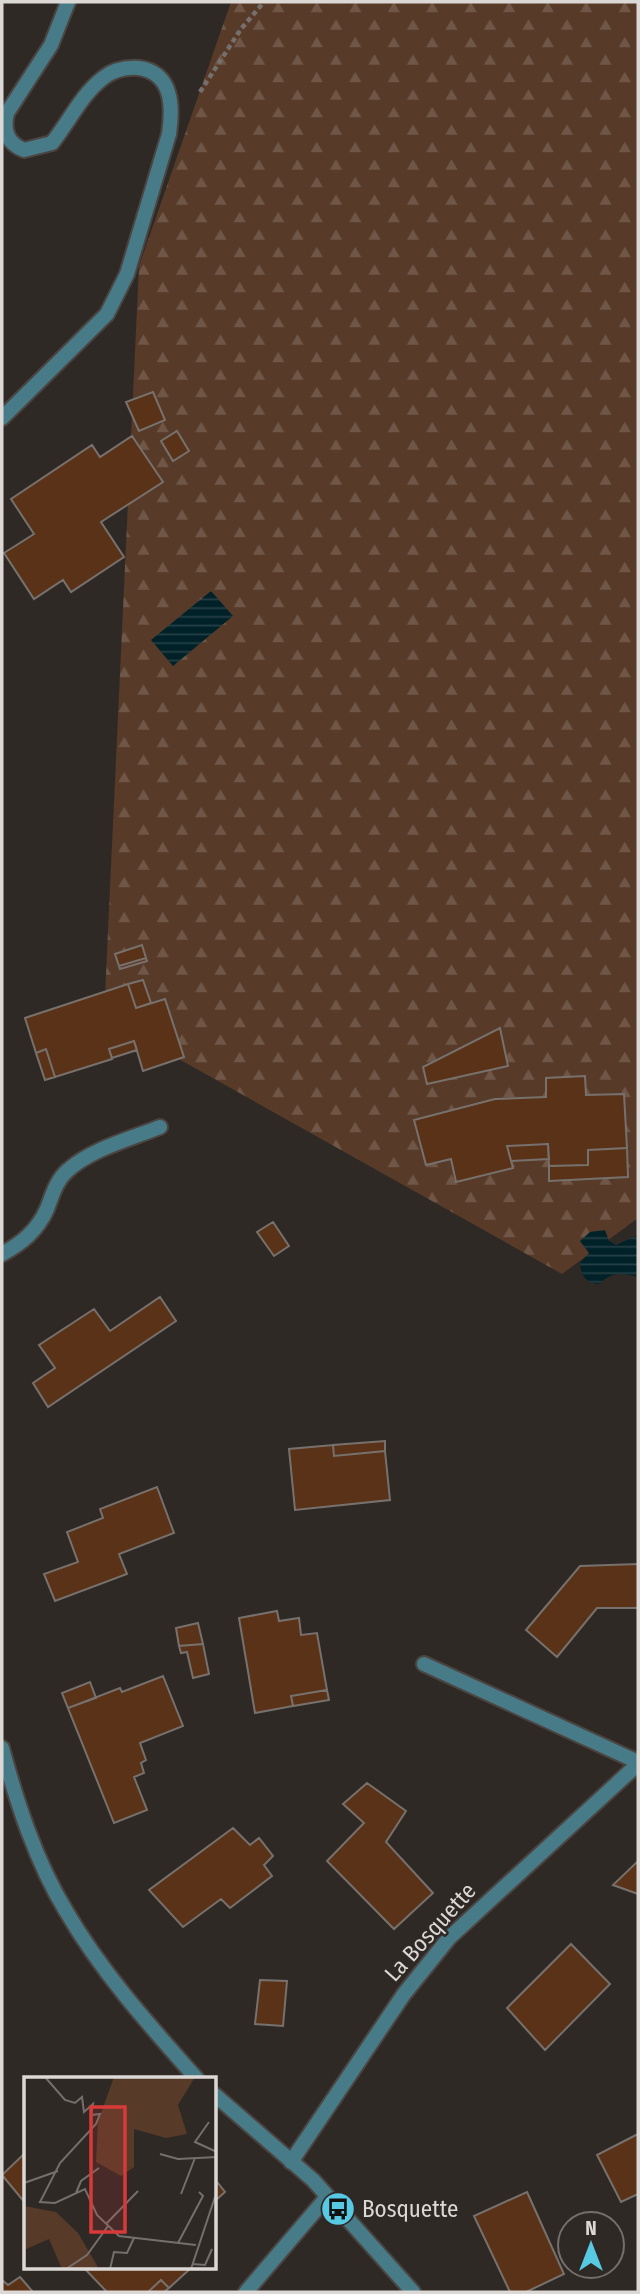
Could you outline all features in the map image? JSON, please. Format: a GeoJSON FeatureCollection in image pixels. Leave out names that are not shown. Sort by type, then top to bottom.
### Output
{"type":"FeatureCollection","features":[{"type":"Feature","properties":{"kind":"street"},"geometry":{"type":"LineString","coordinates":[[2,418],[107,314],[127,274],[169,134],[172,115],[167,88],[159,77],[148,70],[125,68],[103,77],[90,89],[52,143],[24,150],[10,141],[5,133],[7,113],[51,45],[68,2]]}},
{"type":"Feature","properties":{"kind":"street"},"geometry":{"type":"LineString","coordinates":[[2,1254],[28,1237],[39,1224],[57,1183],[67,1171],[88,1157],[160,1127]]}},
{"type":"Feature","properties":{"kind":"street","name":"La Bosquette"},"geometry":{"type":"LineString","coordinates":[[291,2162],[404,1994],[449,1938],[638,1763],[424,1664]]}},
{"type":"Feature","properties":{"kind":"street"},"geometry":{"type":"LineString","coordinates":[[2,1748],[22,1812],[64,1910],[115,1983],[196,2077]]}},
{"type":"Feature","properties":{"kind":"street"},"geometry":{"type":"LineString","coordinates":[[217,2097],[327,2197],[413,2292]]}},
{"type":"Feature","properties":{"kind":"street"},"geometry":{"type":"LineString","coordinates":[[247,2292],[327,2197]]}},
{"type":"Feature","properties":{"kind":"path"},"geometry":{"type":"LineString","coordinates":[[196,99],[241,29],[264,2]]}},
{"type":"Feature","properties":{"kind":"green space"},"geometry":{"type":"Polygon","coordinates":[[[231,2],[638,2],[638,1218],[562,1274],[104,1017],[139,266],[231,2]]]}},
{"type":"Feature","properties":{"kind":"water"},"geometry":{"type":"Polygon","coordinates":[[[211,591],[233,616],[173,666],[151,640],[211,591]]]}},
{"type":"Feature","properties":{"kind":"water"},"geometry":{"type":"Polygon","coordinates":[[[605,1230],[609,1241],[616,1245],[638,1235],[638,1277],[618,1274],[599,1284],[585,1278],[580,1263],[589,1253],[580,1241],[590,1232],[605,1230]]]}},
{"type":"Feature","properties":{"kind":"building"},"geometry":{"type":"Polygon","coordinates":[[[153,392],[165,420],[139,431],[126,402],[153,392]]]}},
{"type":"Feature","properties":{"kind":"building"},"geometry":{"type":"Polygon","coordinates":[[[177,431],[189,451],[173,461],[161,441],[177,431]]]}},
{"type":"Feature","properties":{"kind":"building"},"geometry":{"type":"Polygon","coordinates":[[[132,436],[163,482],[101,522],[124,557],[71,592],[63,580],[34,599],[4,553],[34,534],[11,499],[92,445],[100,457],[132,436]]]}},
{"type":"Feature","properties":{"kind":"building"},"geometry":{"type":"Polygon","coordinates":[[[142,945],[146,958],[119,966],[115,954],[142,945]]]}},
{"type":"Feature","properties":{"kind":"building"},"geometry":{"type":"Polygon","coordinates":[[[146,958],[147,961],[120,969],[119,966],[146,958]]]}},
{"type":"Feature","properties":{"kind":"building"},"geometry":{"type":"Polygon","coordinates":[[[143,980],[151,1003],[136,1008],[128,984],[143,980]]]}},
{"type":"Feature","properties":{"kind":"building"},"geometry":{"type":"Polygon","coordinates":[[[128,984],[136,1008],[165,999],[184,1057],[143,1071],[134,1041],[109,1049],[112,1059],[55,1077],[46,1049],[36,1053],[25,1018],[128,984]]]}},
{"type":"Feature","properties":{"kind":"building"},"geometry":{"type":"Polygon","coordinates":[[[500,1028],[508,1066],[427,1084],[423,1067],[500,1028]]]}},
{"type":"Feature","properties":{"kind":"building"},"geometry":{"type":"Polygon","coordinates":[[[134,1041],[137,1050],[112,1058],[109,1049],[134,1041]]]}},
{"type":"Feature","properties":{"kind":"building"},"geometry":{"type":"Polygon","coordinates":[[[46,1049],[55,1077],[45,1080],[36,1053],[46,1049]]]}},
{"type":"Feature","properties":{"kind":"building"},"geometry":{"type":"Polygon","coordinates":[[[585,1076],[586,1095],[624,1094],[627,1148],[588,1150],[588,1165],[549,1166],[548,1144],[507,1146],[513,1168],[456,1182],[451,1159],[426,1165],[414,1120],[495,1099],[546,1097],[546,1078],[585,1076]]]}},
{"type":"Feature","properties":{"kind":"building"},"geometry":{"type":"Polygon","coordinates":[[[548,1144],[549,1159],[511,1161],[507,1146],[548,1144]]]}},
{"type":"Feature","properties":{"kind":"building"},"geometry":{"type":"Polygon","coordinates":[[[627,1148],[628,1177],[549,1181],[549,1166],[588,1165],[588,1150],[627,1148]]]}},
{"type":"Feature","properties":{"kind":"building"},"geometry":{"type":"Polygon","coordinates":[[[273,1222],[289,1246],[274,1256],[257,1232],[273,1222]]]}},
{"type":"Feature","properties":{"kind":"building"},"geometry":{"type":"Polygon","coordinates":[[[160,1297],[176,1321],[48,1407],[33,1383],[55,1368],[39,1345],[94,1309],[110,1331],[160,1297]]]}},
{"type":"Feature","properties":{"kind":"building"},"geometry":{"type":"Polygon","coordinates":[[[385,1441],[385,1451],[334,1456],[333,1445],[385,1441]]]}},
{"type":"Feature","properties":{"kind":"building"},"geometry":{"type":"Polygon","coordinates":[[[333,1445],[334,1456],[385,1451],[390,1500],[295,1510],[289,1449],[333,1445]]]}},
{"type":"Feature","properties":{"kind":"building"},"geometry":{"type":"Polygon","coordinates":[[[157,1487],[174,1533],[119,1554],[127,1574],[55,1601],[44,1574],[78,1562],[67,1532],[103,1518],[100,1509],[157,1487]]]}},
{"type":"Feature","properties":{"kind":"building"},"geometry":{"type":"Polygon","coordinates":[[[638,1564],[638,1608],[597,1608],[557,1657],[526,1630],[580,1566],[638,1564]]]}},
{"type":"Feature","properties":{"kind":"building"},"geometry":{"type":"Polygon","coordinates":[[[277,1611],[279,1621],[299,1618],[301,1635],[317,1633],[327,1690],[291,1696],[293,1706],[255,1713],[239,1618],[277,1611]]]}},
{"type":"Feature","properties":{"kind":"building"},"geometry":{"type":"Polygon","coordinates":[[[198,1623],[203,1644],[179,1646],[176,1628],[198,1623]]]}},
{"type":"Feature","properties":{"kind":"building"},"geometry":{"type":"Polygon","coordinates":[[[203,1644],[209,1674],[193,1678],[187,1652],[181,1653],[179,1646],[203,1644]]]}},
{"type":"Feature","properties":{"kind":"building"},"geometry":{"type":"Polygon","coordinates":[[[163,1676],[183,1726],[140,1743],[146,1760],[141,1763],[144,1773],[134,1777],[147,1810],[114,1823],[68,1708],[120,1688],[122,1692],[163,1676]]]}},
{"type":"Feature","properties":{"kind":"building"},"geometry":{"type":"Polygon","coordinates":[[[90,1682],[96,1698],[68,1708],[62,1693],[90,1682]]]}},
{"type":"Feature","properties":{"kind":"building"},"geometry":{"type":"Polygon","coordinates":[[[327,1690],[329,1700],[293,1706],[291,1696],[327,1690]]]}},
{"type":"Feature","properties":{"kind":"building"},"geometry":{"type":"Polygon","coordinates":[[[367,1783],[406,1811],[386,1842],[433,1893],[394,1929],[327,1861],[364,1823],[343,1804],[367,1783]]]}},
{"type":"Feature","properties":{"kind":"building"},"geometry":{"type":"Polygon","coordinates":[[[233,1828],[250,1845],[259,1838],[273,1856],[264,1865],[272,1876],[230,1908],[221,1899],[183,1927],[149,1890],[233,1828]]]}},
{"type":"Feature","properties":{"kind":"building"},"geometry":{"type":"Polygon","coordinates":[[[638,1861],[638,1894],[613,1885],[638,1861]]]}},
{"type":"Feature","properties":{"kind":"building"},"geometry":{"type":"Polygon","coordinates":[[[571,1944],[610,1984],[545,2050],[507,2008],[571,1944]]]}},
{"type":"Feature","properties":{"kind":"building"},"geometry":{"type":"Polygon","coordinates":[[[260,1980],[287,1981],[283,2026],[255,2024],[260,1980]]]}},
{"type":"Feature","properties":{"kind":"building"},"geometry":{"type":"Polygon","coordinates":[[[638,2134],[638,2194],[621,2202],[597,2155],[638,2134]]]}},
{"type":"Feature","properties":{"kind":"building"},"geometry":{"type":"Polygon","coordinates":[[[24,2154],[24,2202],[2,2175],[24,2154]]]}},
{"type":"Feature","properties":{"kind":"building"},"geometry":{"type":"Polygon","coordinates":[[[217,2184],[225,2192],[217,2199],[217,2184]]]}},
{"type":"Feature","properties":{"kind":"building"},"geometry":{"type":"Polygon","coordinates":[[[527,2192],[556,2256],[556,2278],[526,2292],[510,2292],[474,2216],[527,2192]]]}},
{"type":"Feature","properties":{"kind":"building"},"geometry":{"type":"Polygon","coordinates":[[[86,2270],[189,2270],[169,2288],[161,2280],[148,2292],[107,2292],[86,2270]]]}},
{"type":"Feature","properties":{"kind":"building"},"geometry":{"type":"Polygon","coordinates":[[[20,2277],[33,2292],[2,2292],[2,2280],[8,2285],[20,2277]]]}},
{"type":"Feature","properties":{"kind":"building"},"geometry":{"type":"Polygon","coordinates":[[[161,2280],[169,2288],[164,2292],[148,2292],[161,2280]]]}},
{"type":"Feature","properties":{"kind":"place","name":"Bosquette"},"geometry":{"type":"Point","coordinates":[338,2209]}}]}
